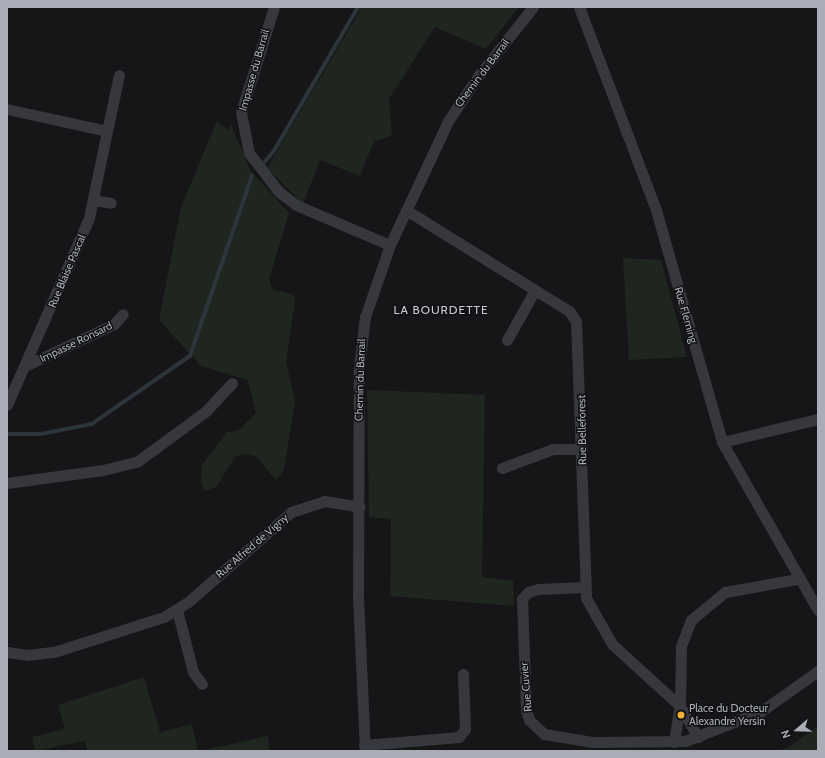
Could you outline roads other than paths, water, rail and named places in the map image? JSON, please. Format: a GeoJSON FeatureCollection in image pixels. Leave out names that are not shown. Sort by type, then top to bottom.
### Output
{"type":"FeatureCollection","features":[{"type":"Feature","properties":{"kind":"street","name":"Impasse du Barrail"},"geometry":{"type":"LineString","coordinates":[[274,7],[240,112],[249,153],[275,188],[296,205],[390,245]]}},
{"type":"Feature","properties":{"kind":"street","name":"Chemin du Barrail"},"geometry":{"type":"LineString","coordinates":[[365,748],[358,622],[360,344],[370,299],[390,245],[461,98],[533,7]]}},
{"type":"Feature","properties":{"kind":"street","name":"Rue Fleming"},"geometry":{"type":"LineString","coordinates":[[579,7],[656,210],[722,442],[797,579],[818,610]]}},
{"type":"Feature","properties":{"kind":"street","name":"Rue Blaise Pascal"},"geometry":{"type":"LineString","coordinates":[[7,405],[89,218],[119,75]]}},
{"type":"Feature","properties":{"kind":"street"},"geometry":{"type":"LineString","coordinates":[[7,109],[107,131]]}},
{"type":"Feature","properties":{"kind":"street"},"geometry":{"type":"LineString","coordinates":[[93,200],[111,203]]}},
{"type":"Feature","properties":{"kind":"street","name":"Rue Belleforest"},"geometry":{"type":"LineString","coordinates":[[406,210],[569,311],[576,321],[582,449],[585,587],[591,611],[612,644],[680,706]]}},
{"type":"Feature","properties":{"kind":"street"},"geometry":{"type":"LineString","coordinates":[[507,340],[535,290]]}},
{"type":"Feature","properties":{"kind":"street","name":"Impasse Ronsard"},"geometry":{"type":"LineString","coordinates":[[25,366],[114,324],[123,314]]}},
{"type":"Feature","properties":{"kind":"street"},"geometry":{"type":"LineString","coordinates":[[7,482],[103,470],[138,461],[206,411],[232,383]]}},
{"type":"Feature","properties":{"kind":"street"},"geometry":{"type":"LineString","coordinates":[[722,442],[818,419]]}},
{"type":"Feature","properties":{"kind":"street"},"geometry":{"type":"LineString","coordinates":[[502,468],[553,449],[582,449]]}},
{"type":"Feature","properties":{"kind":"street","name":"Rue Alfred de Vigny"},"geometry":{"type":"LineString","coordinates":[[7,652],[28,655],[54,652],[148,624],[177,610],[291,512],[324,501],[360,507]]}},
{"type":"Feature","properties":{"kind":"street"},"geometry":{"type":"LineString","coordinates":[[674,742],[680,706],[681,646],[687,627],[696,613],[726,592],[797,579]]}},
{"type":"Feature","properties":{"kind":"street","name":"Rue Cuvier"},"geometry":{"type":"LineString","coordinates":[[585,587],[538,589],[528,592],[522,599],[529,720],[544,734],[593,742],[674,742],[698,736],[760,712],[818,672]]}},
{"type":"Feature","properties":{"kind":"street"},"geometry":{"type":"LineString","coordinates":[[177,610],[193,672],[202,684]]}},
{"type":"Feature","properties":{"kind":"street"},"geometry":{"type":"LineString","coordinates":[[365,748],[458,737],[465,729],[463,674]]}},
{"type":"Feature","properties":{"kind":"street"},"geometry":{"type":"LineString","coordinates":[[680,706],[698,736]]}},
{"type":"Feature","properties":{"kind":"waterway"},"geometry":{"type":"LineString","coordinates":[[263,164],[274,151],[358,7]]}},
{"type":"Feature","properties":{"kind":"waterway"},"geometry":{"type":"LineString","coordinates":[[8,434],[41,434],[92,424],[190,356],[252,176]]}},
{"type":"Feature","properties":{"kind":"place","name":"Place du Docteur Alexandre Yersin"},"geometry":{"type":"Point","coordinates":[681,715]}},
{"type":"Feature","properties":{"kind":"district","name":"LA BOURDETTE"},"geometry":{"type":"Point","coordinates":[441,310]}}]}
